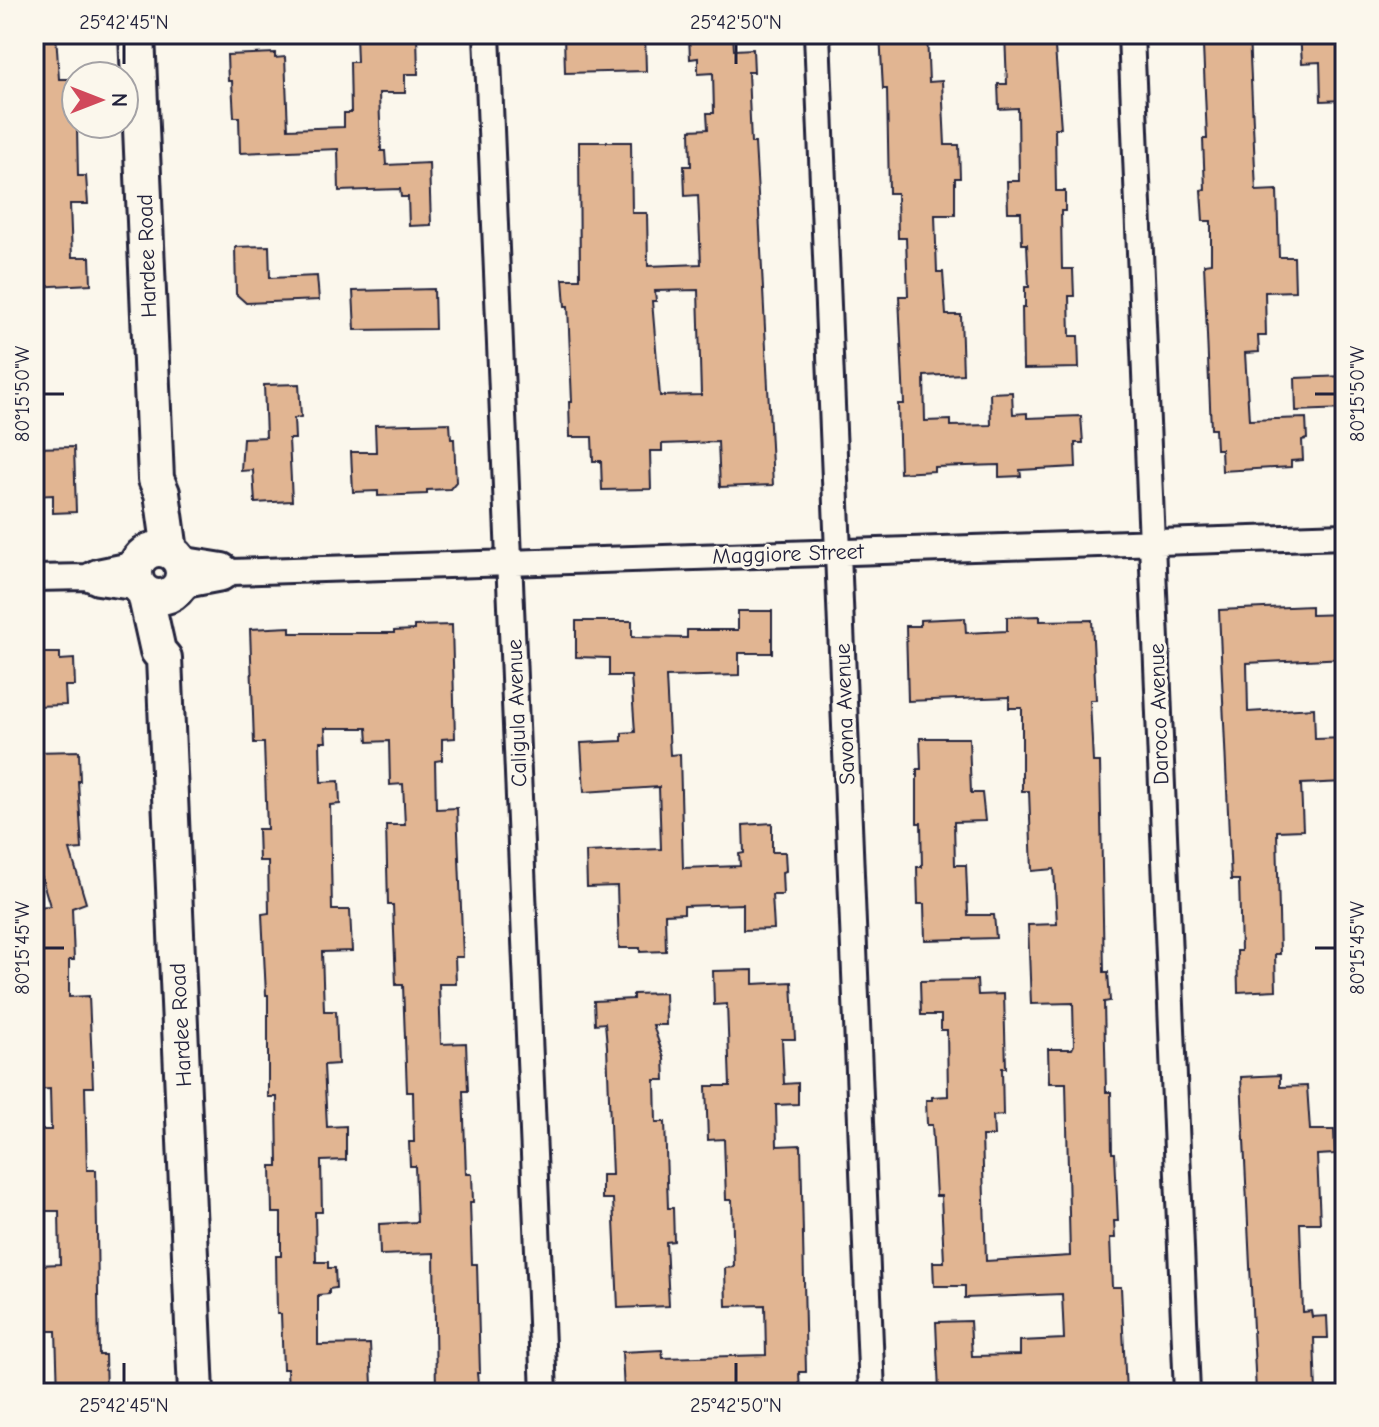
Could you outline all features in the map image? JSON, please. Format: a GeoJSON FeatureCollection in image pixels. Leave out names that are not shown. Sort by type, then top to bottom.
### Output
{"type":"FeatureCollection","features":[{"type":"Feature","properties":{"kind":"street","name":"Hardee Road"},"geometry":{"type":"LineString","coordinates":[[137,34],[156,479],[162,493],[158,574],[170,650],[164,658],[196,1393]]}},
{"type":"Feature","properties":{"kind":"street","name":"Caligula Avenue"},"geometry":{"type":"LineString","coordinates":[[487,34],[544,1393]]}},
{"type":"Feature","properties":{"kind":"street","name":"Savona Avenue"},"geometry":{"type":"LineString","coordinates":[[817,34],[872,1393]]}},
{"type":"Feature","properties":{"kind":"street","name":"Daroco Avenue"},"geometry":{"type":"LineString","coordinates":[[1131,34],[1187,1393]]}},
{"type":"Feature","properties":{"kind":"street","name":"Maggiore Street"},"geometry":{"type":"LineString","coordinates":[[34,578],[87,577],[97,572],[158,574],[223,566],[231,572],[1345,536]]}},
{"type":"Feature","properties":{"kind":"building"},"geometry":{"type":"Polygon","coordinates":[[[34,34],[56,34],[60,140],[77,140],[78,176],[86,176],[88,204],[70,204],[72,257],[90,257],[91,284],[34,287],[34,34]]]}},
{"type":"Feature","properties":{"kind":"building"},"geometry":{"type":"Polygon","coordinates":[[[356,34],[417,34],[418,74],[405,74],[405,93],[379,93],[381,151],[385,151],[386,165],[429,163],[431,225],[409,226],[408,197],[401,197],[400,189],[339,191],[338,149],[240,153],[239,117],[234,117],[227,55],[275,53],[275,58],[285,57],[288,129],[344,127],[344,113],[351,113],[350,62],[357,62],[356,34]]]}},
{"type":"Feature","properties":{"kind":"building"},"geometry":{"type":"Polygon","coordinates":[[[564,34],[645,34],[646,71],[565,73],[564,34]]]}},
{"type":"Feature","properties":{"kind":"building"},"geometry":{"type":"Polygon","coordinates":[[[689,34],[733,34],[734,50],[753,49],[754,72],[748,72],[751,143],[755,143],[773,485],[720,487],[718,442],[662,444],[662,451],[650,451],[651,489],[602,490],[601,461],[593,461],[592,437],[570,437],[569,402],[572,402],[568,306],[565,306],[563,279],[580,279],[579,142],[631,142],[632,213],[647,213],[648,266],[701,264],[698,195],[685,196],[684,166],[691,166],[690,130],[708,129],[707,113],[714,113],[713,73],[698,74],[698,58],[690,59],[689,34]],[[698,290],[655,291],[656,301],[652,301],[660,396],[701,395],[698,290]]]}},
{"type":"Feature","properties":{"kind":"building"},"geometry":{"type":"Polygon","coordinates":[[[880,34],[927,34],[929,82],[942,81],[945,145],[959,145],[960,178],[955,178],[955,215],[935,215],[937,272],[943,272],[946,315],[961,315],[963,374],[924,376],[925,421],[951,420],[951,426],[991,425],[990,393],[1012,392],[1013,414],[1027,413],[1027,418],[1081,416],[1083,443],[1075,443],[1076,467],[1020,470],[1021,476],[999,477],[999,465],[934,467],[934,471],[900,473],[898,404],[904,404],[899,296],[908,296],[906,238],[898,238],[897,193],[889,193],[887,89],[883,89],[880,34]]]}},
{"type":"Feature","properties":{"kind":"building"},"geometry":{"type":"Polygon","coordinates":[[[1005,34],[1054,34],[1061,128],[1055,128],[1056,191],[1065,191],[1065,211],[1061,211],[1062,269],[1073,269],[1074,296],[1069,296],[1070,336],[1078,336],[1079,368],[1023,369],[1022,307],[1025,307],[1025,287],[1029,287],[1027,244],[1022,244],[1021,212],[1008,212],[1007,181],[1019,181],[1018,108],[999,109],[998,84],[1007,84],[1005,34]]]}},
{"type":"Feature","properties":{"kind":"building"},"geometry":{"type":"Polygon","coordinates":[[[1206,34],[1249,34],[1256,191],[1277,190],[1279,257],[1294,257],[1295,291],[1265,292],[1266,336],[1258,336],[1259,352],[1245,353],[1249,420],[1306,418],[1307,439],[1302,440],[1303,460],[1291,461],[1291,467],[1222,471],[1221,449],[1216,449],[1215,429],[1211,429],[1204,264],[1211,263],[1211,221],[1203,221],[1201,190],[1205,189],[1203,139],[1207,139],[1203,46],[1207,46],[1206,34]]]}},
{"type":"Feature","properties":{"kind":"building"},"geometry":{"type":"Polygon","coordinates":[[[1300,34],[1345,34],[1345,100],[1321,101],[1320,62],[1302,63],[1300,34]]]}},
{"type":"Feature","properties":{"kind":"building"},"geometry":{"type":"Polygon","coordinates":[[[269,246],[270,278],[317,276],[319,300],[246,303],[236,294],[235,247],[269,246]]]}},
{"type":"Feature","properties":{"kind":"building"},"geometry":{"type":"Polygon","coordinates":[[[434,289],[435,329],[355,330],[353,291],[434,289]]]}},
{"type":"Feature","properties":{"kind":"building"},"geometry":{"type":"Polygon","coordinates":[[[1345,376],[1345,409],[1296,411],[1295,378],[1345,376]]]}},
{"type":"Feature","properties":{"kind":"building"},"geometry":{"type":"Polygon","coordinates":[[[299,384],[301,417],[294,418],[295,439],[289,439],[292,501],[255,503],[253,470],[241,471],[243,438],[266,437],[264,385],[299,384]]]}},
{"type":"Feature","properties":{"kind":"building"},"geometry":{"type":"Polygon","coordinates":[[[450,423],[456,482],[450,489],[427,490],[427,494],[378,496],[378,491],[353,492],[351,452],[376,452],[375,425],[450,423]]]}},
{"type":"Feature","properties":{"kind":"building"},"geometry":{"type":"Polygon","coordinates":[[[74,447],[76,512],[53,513],[53,495],[34,496],[34,448],[74,447]]]}},
{"type":"Feature","properties":{"kind":"building"},"geometry":{"type":"Polygon","coordinates":[[[1311,606],[1311,615],[1345,614],[1345,658],[1247,663],[1248,712],[1314,708],[1315,739],[1345,738],[1345,782],[1301,784],[1303,830],[1277,831],[1280,954],[1275,954],[1276,990],[1238,992],[1237,951],[1241,951],[1239,880],[1231,880],[1219,610],[1311,606]]]}},
{"type":"Feature","properties":{"kind":"building"},"geometry":{"type":"Polygon","coordinates":[[[738,611],[772,611],[772,653],[739,653],[739,675],[666,677],[670,755],[680,754],[683,868],[740,866],[739,854],[744,853],[743,825],[772,823],[772,852],[785,852],[786,871],[782,872],[783,895],[772,895],[774,929],[743,930],[743,904],[684,906],[684,913],[665,914],[666,951],[640,952],[640,948],[619,948],[617,886],[587,887],[586,852],[661,849],[659,787],[584,792],[581,743],[622,741],[622,733],[635,732],[631,676],[609,676],[609,658],[576,657],[576,621],[632,621],[632,637],[687,638],[687,630],[738,630],[738,611]]]}},
{"type":"Feature","properties":{"kind":"building"},"geometry":{"type":"Polygon","coordinates":[[[1040,616],[1040,621],[1092,620],[1096,700],[1090,700],[1093,762],[1100,762],[1104,972],[1108,972],[1110,1001],[1104,1002],[1106,1092],[1111,1092],[1118,1221],[1114,1221],[1115,1238],[1110,1238],[1112,1287],[1121,1287],[1126,1393],[939,1393],[936,1322],[970,1321],[972,1356],[1020,1355],[1020,1341],[1064,1339],[1062,1294],[965,1298],[965,1286],[934,1286],[933,1262],[944,1262],[941,1196],[936,1196],[932,1125],[927,1125],[926,1100],[948,1096],[947,1030],[941,1030],[941,1015],[921,1015],[920,981],[977,980],[978,995],[1004,994],[1006,1068],[1002,1068],[1003,1115],[993,1116],[994,1136],[982,1136],[986,1261],[1070,1256],[1066,1083],[1049,1083],[1048,1049],[1072,1049],[1073,1003],[1031,1004],[1028,925],[1057,924],[1054,869],[1032,871],[1029,791],[1022,791],[1022,708],[1009,708],[1009,697],[908,701],[906,626],[920,626],[920,620],[965,618],[966,633],[1007,631],[1007,617],[1040,616]]]}},
{"type":"Feature","properties":{"kind":"building"},"geometry":{"type":"Polygon","coordinates":[[[452,625],[455,738],[442,739],[442,760],[435,761],[436,809],[457,808],[463,957],[455,957],[456,984],[439,984],[441,1044],[466,1043],[468,1091],[463,1091],[466,1174],[472,1174],[473,1202],[470,1202],[472,1264],[477,1264],[479,1393],[436,1393],[434,1253],[380,1255],[379,1224],[417,1222],[415,1166],[410,1166],[409,1142],[414,1142],[413,1092],[407,1092],[403,985],[396,985],[393,905],[388,905],[386,825],[405,825],[403,784],[390,785],[389,741],[368,742],[367,728],[325,728],[326,742],[320,742],[321,782],[339,781],[340,804],[330,805],[332,910],[350,910],[352,951],[322,952],[324,1011],[336,1011],[338,1064],[324,1065],[327,1127],[346,1126],[346,1160],[321,1161],[322,1212],[315,1212],[316,1262],[328,1262],[328,1268],[335,1268],[336,1288],[329,1289],[329,1294],[318,1295],[318,1345],[370,1344],[372,1385],[333,1386],[333,1393],[288,1393],[287,1369],[283,1369],[281,1314],[277,1314],[276,1256],[281,1256],[281,1213],[272,1213],[271,1166],[278,1166],[277,1097],[268,1097],[268,995],[262,914],[269,913],[268,861],[259,861],[258,829],[267,829],[264,743],[254,743],[250,629],[290,627],[290,633],[394,633],[414,630],[414,626],[452,625]]]}},
{"type":"Feature","properties":{"kind":"building"},"geometry":{"type":"Polygon","coordinates":[[[34,653],[60,653],[60,660],[74,659],[75,686],[65,686],[66,705],[34,706],[34,653]]]}},
{"type":"Feature","properties":{"kind":"building"},"geometry":{"type":"Polygon","coordinates":[[[920,738],[969,738],[971,793],[982,793],[985,821],[954,822],[955,865],[966,865],[968,915],[994,915],[996,938],[925,940],[924,904],[918,904],[917,867],[922,867],[921,823],[917,823],[920,738]]]}},
{"type":"Feature","properties":{"kind":"building"},"geometry":{"type":"Polygon","coordinates":[[[79,751],[82,849],[70,850],[86,903],[72,908],[74,960],[69,960],[69,997],[89,996],[93,1087],[85,1087],[87,1170],[96,1170],[99,1355],[105,1355],[106,1393],[58,1393],[56,1331],[41,1331],[38,1265],[60,1264],[59,1211],[44,1211],[34,1152],[34,1130],[51,1130],[50,1089],[34,1090],[34,907],[50,906],[34,852],[34,752],[79,751]]]}},
{"type":"Feature","properties":{"kind":"building"},"geometry":{"type":"Polygon","coordinates":[[[753,970],[753,984],[792,982],[795,1039],[782,1039],[784,1084],[798,1083],[798,1104],[776,1105],[777,1146],[801,1145],[806,1372],[799,1372],[800,1393],[624,1393],[622,1352],[662,1350],[663,1358],[766,1355],[765,1305],[726,1306],[725,1268],[734,1267],[732,1200],[726,1200],[724,1139],[708,1140],[706,1086],[730,1086],[727,1004],[714,1005],[713,971],[753,970]]]}},
{"type":"Feature","properties":{"kind":"building"},"geometry":{"type":"Polygon","coordinates":[[[665,993],[666,1025],[653,1025],[664,1058],[665,1080],[655,1080],[656,1122],[665,1122],[668,1208],[673,1208],[674,1241],[666,1242],[669,1306],[618,1308],[613,1199],[602,1199],[602,1175],[612,1175],[607,1046],[605,1023],[595,1024],[594,1001],[633,999],[633,994],[665,993]]]}},
{"type":"Feature","properties":{"kind":"building"},"geometry":{"type":"Polygon","coordinates":[[[1280,1075],[1280,1087],[1307,1086],[1310,1130],[1334,1130],[1335,1154],[1317,1155],[1320,1223],[1300,1223],[1303,1312],[1311,1311],[1312,1317],[1327,1316],[1328,1338],[1314,1338],[1316,1393],[1256,1392],[1241,1077],[1280,1075]]]}}]}
